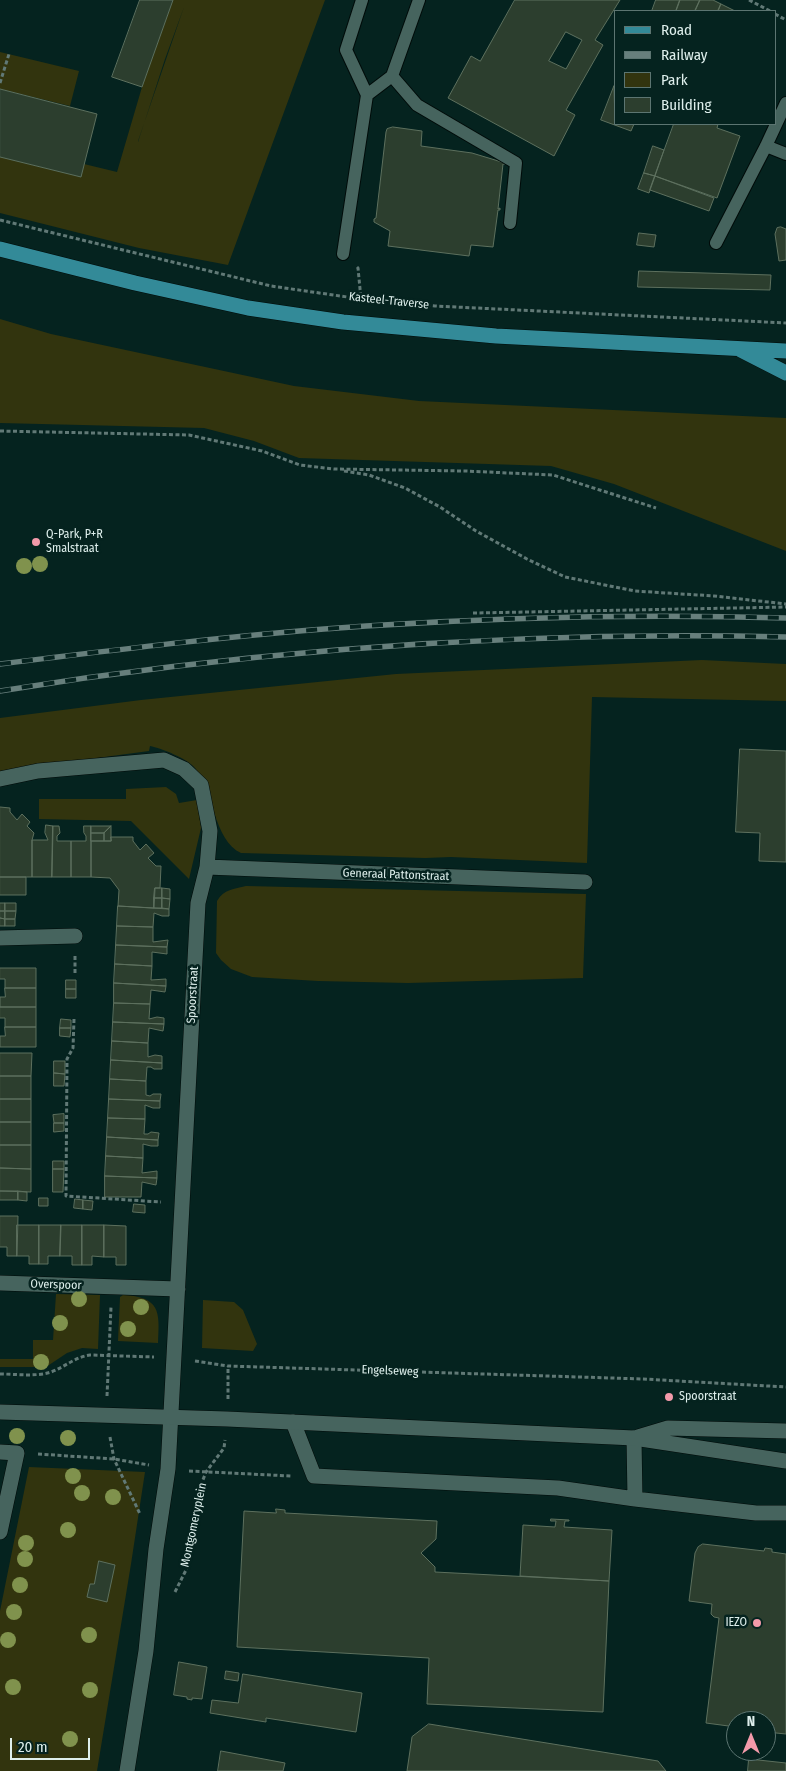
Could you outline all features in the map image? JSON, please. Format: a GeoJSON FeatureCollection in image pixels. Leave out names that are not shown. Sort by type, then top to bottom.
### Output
{"type":"FeatureCollection","features":[{"type":"Feature","properties":{"kind":"main road","name":"Kasteel-Traverse"},"geometry":{"type":"LineString","coordinates":[[0,249],[135,283],[248,308],[334,320],[496,336],[786,351]]}},
{"type":"Feature","properties":{"kind":"main road","name":"Kasteel-Traverse"},"geometry":{"type":"LineString","coordinates":[[735,348],[786,373]]}},
{"type":"Feature","properties":{"kind":"street","name":"Spoorstraat"},"geometry":{"type":"LineString","coordinates":[[0,779],[38,771],[164,760],[184,769],[201,785],[210,831],[207,867],[198,902],[172,1417]]}},
{"type":"Feature","properties":{"kind":"street","name":"Generaal Pattonstraat"},"geometry":{"type":"LineString","coordinates":[[207,867],[585,882]]}},
{"type":"Feature","properties":{"kind":"street"},"geometry":{"type":"LineString","coordinates":[[0,938],[75,936]]}},
{"type":"Feature","properties":{"kind":"street","name":"Overspoor"},"geometry":{"type":"LineString","coordinates":[[0,1283],[178,1289]]}},
{"type":"Feature","properties":{"kind":"street"},"geometry":{"type":"LineString","coordinates":[[0,1412],[227,1419],[634,1438],[786,1461]]}},
{"type":"Feature","properties":{"kind":"street"},"geometry":{"type":"LineString","coordinates":[[126,1771],[146,1651],[156,1549],[168,1469],[172,1417]]}},
{"type":"Feature","properties":{"kind":"street"},"geometry":{"type":"LineString","coordinates":[[293,1422],[314,1476],[558,1488],[756,1513],[786,1513]]}},
{"type":"Feature","properties":{"kind":"street"},"geometry":{"type":"LineString","coordinates":[[634,1438],[668,1428],[786,1431]]}},
{"type":"Feature","properties":{"kind":"street"},"geometry":{"type":"LineString","coordinates":[[634,1438],[635,1499]]}},
{"type":"Feature","properties":{"kind":"street"},"geometry":{"type":"LineString","coordinates":[[0,1452],[17,1453],[0,1532]]}},
{"type":"Feature","properties":{"kind":"lane"},"geometry":{"type":"LineString","coordinates":[[344,254],[367,95],[346,50],[362,0]]}},
{"type":"Feature","properties":{"kind":"lane"},"geometry":{"type":"LineString","coordinates":[[367,95],[392,76],[419,0]]}},
{"type":"Feature","properties":{"kind":"lane"},"geometry":{"type":"LineString","coordinates":[[392,76],[417,105],[516,163],[510,223]]}},
{"type":"Feature","properties":{"kind":"lane"},"geometry":{"type":"LineString","coordinates":[[776,124],[786,103]]}},
{"type":"Feature","properties":{"kind":"lane"},"geometry":{"type":"LineString","coordinates":[[716,243],[776,125]]}},
{"type":"Feature","properties":{"kind":"lane"},"geometry":{"type":"LineString","coordinates":[[766,146],[786,154]]}},
{"type":"Feature","properties":{"kind":"path"},"geometry":{"type":"LineString","coordinates":[[749,0],[768,10]]}},
{"type":"Feature","properties":{"kind":"path"},"geometry":{"type":"LineString","coordinates":[[0,83],[9,54]]}},
{"type":"Feature","properties":{"kind":"path","name":"Kasteel-Traverse"},"geometry":{"type":"LineString","coordinates":[[0,220],[271,286],[361,299],[435,306],[786,322]]}},
{"type":"Feature","properties":{"kind":"path"},"geometry":{"type":"LineString","coordinates":[[344,254],[358,268],[361,299]]}},
{"type":"Feature","properties":{"kind":"path"},"geometry":{"type":"LineString","coordinates":[[0,431],[189,435],[262,451],[300,465],[369,475],[405,488],[440,507],[476,531],[565,577],[635,591],[714,596],[786,605]]}},
{"type":"Feature","properties":{"kind":"path"},"geometry":{"type":"LineString","coordinates":[[334,469],[465,471],[553,475],[656,508]]}},
{"type":"Feature","properties":{"kind":"path"},"geometry":{"type":"LineString","coordinates":[[473,613],[786,605]]}},
{"type":"Feature","properties":{"kind":"path"},"geometry":{"type":"LineString","coordinates":[[74,1019],[74,1048],[67,1059],[66,1196],[182,1203]]}},
{"type":"Feature","properties":{"kind":"path"},"geometry":{"type":"LineString","coordinates":[[112,1286],[106,1415],[114,1460],[156,1549]]}},
{"type":"Feature","properties":{"kind":"path","name":"Engelseweg"},"geometry":{"type":"LineString","coordinates":[[0,1374],[46,1374],[80,1356],[108,1355],[175,1357],[228,1366],[643,1379],[786,1387]]}},
{"type":"Feature","properties":{"kind":"path","name":"Montgomeryplein"},"geometry":{"type":"LineString","coordinates":[[171,1600],[188,1566],[199,1490],[206,1472],[224,1448],[227,1419],[228,1366]]}},
{"type":"Feature","properties":{"kind":"path"},"geometry":{"type":"LineString","coordinates":[[17,1453],[114,1460],[168,1469],[206,1472],[314,1476]]}},
{"type":"Feature","properties":{"kind":"green space"},"geometry":{"type":"Polygon","coordinates":[[[173,0],[325,0],[228,265],[139,248],[0,213],[0,157],[81,177],[84,164],[117,172],[142,87],[173,0]],[[184,7],[165,59],[144,123],[184,7]]]}},
{"type":"Feature","properties":{"kind":"green space"},"geometry":{"type":"Polygon","coordinates":[[[0,52],[79,71],[70,106],[0,89],[0,52]]]}},
{"type":"Feature","properties":{"kind":"green space"},"geometry":{"type":"Polygon","coordinates":[[[0,319],[51,334],[294,386],[419,401],[786,418],[786,551],[614,484],[551,466],[299,458],[254,441],[204,428],[0,423],[0,319]]]}},
{"type":"Feature","properties":{"kind":"green space"},"geometry":{"type":"Polygon","coordinates":[[[702,660],[786,664],[786,701],[592,697],[587,863],[451,857],[241,853],[232,847],[219,826],[206,789],[195,768],[174,754],[150,746],[149,751],[0,771],[0,718],[141,700],[396,674],[702,660]]]}},
{"type":"Feature","properties":{"kind":"green space"},"geometry":{"type":"Polygon","coordinates":[[[166,787],[176,794],[179,803],[197,800],[201,828],[189,879],[131,821],[39,819],[39,799],[126,799],[126,789],[166,787]]]}},
{"type":"Feature","properties":{"kind":"green space"},"geometry":{"type":"Polygon","coordinates":[[[246,886],[586,894],[583,978],[408,983],[252,977],[231,969],[216,953],[217,901],[226,892],[246,886]]]}},
{"type":"Feature","properties":{"kind":"green space"},"geometry":{"type":"Polygon","coordinates":[[[56,1294],[100,1295],[98,1349],[82,1348],[67,1353],[46,1367],[0,1367],[0,1359],[33,1359],[33,1340],[53,1340],[56,1294]]]}},
{"type":"Feature","properties":{"kind":"green space"},"geometry":{"type":"Polygon","coordinates":[[[123,1295],[144,1299],[155,1308],[159,1322],[158,1343],[118,1341],[120,1297],[123,1295]]]}},
{"type":"Feature","properties":{"kind":"green space"},"geometry":{"type":"Polygon","coordinates":[[[203,1300],[234,1302],[243,1310],[257,1344],[253,1351],[202,1348],[203,1300]]]}},
{"type":"Feature","properties":{"kind":"green space"},"geometry":{"type":"Polygon","coordinates":[[[29,1467],[145,1472],[97,1771],[0,1771],[0,1611],[29,1467]]]}},
{"type":"Feature","properties":{"kind":"building"},"geometry":{"type":"Polygon","coordinates":[[[140,0],[173,0],[142,87],[112,77],[140,0]]]}},
{"type":"Feature","properties":{"kind":"building"},"geometry":{"type":"Polygon","coordinates":[[[515,0],[620,0],[595,40],[603,45],[566,110],[575,115],[554,156],[448,98],[471,56],[480,61],[515,0]],[[566,32],[549,61],[566,69],[582,40],[566,32]]]}},
{"type":"Feature","properties":{"kind":"building"},"geometry":{"type":"Polygon","coordinates":[[[656,0],[680,0],[676,10],[652,10],[656,0]]]}},
{"type":"Feature","properties":{"kind":"building"},"geometry":{"type":"Polygon","coordinates":[[[680,0],[700,0],[695,10],[676,10],[680,0]]]}},
{"type":"Feature","properties":{"kind":"building"},"geometry":{"type":"Polygon","coordinates":[[[700,0],[713,0],[721,4],[718,10],[695,10],[700,0]]]}},
{"type":"Feature","properties":{"kind":"building"},"geometry":{"type":"Polygon","coordinates":[[[721,4],[733,10],[718,10],[721,4]]]}},
{"type":"Feature","properties":{"kind":"building"},"geometry":{"type":"Polygon","coordinates":[[[614,86],[614,125],[601,120],[614,86]]]}},
{"type":"Feature","properties":{"kind":"building"},"geometry":{"type":"Polygon","coordinates":[[[0,89],[97,114],[81,177],[0,157],[0,89]]]}},
{"type":"Feature","properties":{"kind":"building"},"geometry":{"type":"Polygon","coordinates":[[[615,125],[634,125],[631,131],[615,125]]]}},
{"type":"Feature","properties":{"kind":"building"},"geometry":{"type":"Polygon","coordinates":[[[674,125],[718,125],[717,128],[740,136],[717,198],[655,176],[674,125]]]}},
{"type":"Feature","properties":{"kind":"building"},"geometry":{"type":"Polygon","coordinates":[[[393,127],[422,131],[421,146],[472,153],[505,163],[503,164],[498,209],[500,208],[500,210],[498,210],[493,247],[471,245],[469,256],[388,246],[390,231],[374,222],[374,219],[376,218],[386,132],[387,129],[393,127]]]}},
{"type":"Feature","properties":{"kind":"building"},"geometry":{"type":"Polygon","coordinates":[[[653,146],[664,150],[655,176],[644,173],[653,146]]]}},
{"type":"Feature","properties":{"kind":"building"},"geometry":{"type":"Polygon","coordinates":[[[644,173],[655,176],[649,193],[638,189],[644,173]]]}},
{"type":"Feature","properties":{"kind":"building"},"geometry":{"type":"Polygon","coordinates":[[[655,176],[714,198],[709,211],[650,190],[655,176]]]}},
{"type":"Feature","properties":{"kind":"building"},"geometry":{"type":"Polygon","coordinates":[[[777,228],[786,229],[786,260],[779,261],[775,234],[777,228]]]}},
{"type":"Feature","properties":{"kind":"building"},"geometry":{"type":"Polygon","coordinates":[[[639,233],[656,235],[654,247],[637,245],[639,233]]]}},
{"type":"Feature","properties":{"kind":"building"},"geometry":{"type":"Polygon","coordinates":[[[639,271],[771,275],[770,290],[638,287],[639,271]]]}},
{"type":"Feature","properties":{"kind":"building"},"geometry":{"type":"Polygon","coordinates":[[[740,749],[786,751],[786,862],[759,861],[760,833],[736,832],[740,749]]]}},
{"type":"Feature","properties":{"kind":"building"},"geometry":{"type":"Polygon","coordinates":[[[0,807],[10,808],[10,812],[17,820],[22,814],[30,822],[27,826],[34,833],[32,840],[32,877],[0,877],[0,807]]]}},
{"type":"Feature","properties":{"kind":"building"},"geometry":{"type":"Polygon","coordinates":[[[46,825],[53,826],[52,877],[32,877],[32,840],[48,840],[45,833],[46,825]]]}},
{"type":"Feature","properties":{"kind":"building"},"geometry":{"type":"Polygon","coordinates":[[[53,826],[59,826],[60,833],[57,836],[57,841],[71,841],[71,877],[52,877],[53,826]]]}},
{"type":"Feature","properties":{"kind":"building"},"geometry":{"type":"Polygon","coordinates":[[[84,826],[91,826],[91,877],[71,877],[71,841],[86,841],[84,826]]]}},
{"type":"Feature","properties":{"kind":"building"},"geometry":{"type":"Polygon","coordinates":[[[91,826],[111,826],[104,833],[91,833],[91,826]]]}},
{"type":"Feature","properties":{"kind":"building"},"geometry":{"type":"Polygon","coordinates":[[[111,826],[111,841],[104,841],[104,833],[111,826]]]}},
{"type":"Feature","properties":{"kind":"building"},"geometry":{"type":"Polygon","coordinates":[[[91,833],[104,833],[104,841],[91,841],[91,833]]]}},
{"type":"Feature","properties":{"kind":"building"},"geometry":{"type":"Polygon","coordinates":[[[111,837],[133,837],[133,841],[140,850],[146,844],[154,853],[148,858],[156,866],[161,866],[160,888],[155,888],[154,908],[118,906],[119,890],[110,878],[91,877],[91,841],[111,841],[111,837]]]}},
{"type":"Feature","properties":{"kind":"building"},"geometry":{"type":"Polygon","coordinates":[[[0,877],[26,877],[26,895],[0,895],[0,877]]]}},
{"type":"Feature","properties":{"kind":"building"},"geometry":{"type":"Polygon","coordinates":[[[155,888],[162,888],[162,898],[154,898],[155,888]]]}},
{"type":"Feature","properties":{"kind":"building"},"geometry":{"type":"Polygon","coordinates":[[[162,888],[170,889],[170,899],[162,898],[162,888]]]}},
{"type":"Feature","properties":{"kind":"building"},"geometry":{"type":"Polygon","coordinates":[[[154,898],[162,898],[162,908],[154,908],[154,898]]]}},
{"type":"Feature","properties":{"kind":"building"},"geometry":{"type":"Polygon","coordinates":[[[162,898],[170,899],[169,909],[162,908],[162,898]]]}},
{"type":"Feature","properties":{"kind":"building"},"geometry":{"type":"Polygon","coordinates":[[[0,903],[5,903],[5,911],[0,911],[0,903]]]}},
{"type":"Feature","properties":{"kind":"building"},"geometry":{"type":"Polygon","coordinates":[[[5,903],[16,903],[16,911],[5,911],[5,903]]]}},
{"type":"Feature","properties":{"kind":"building"},"geometry":{"type":"Polygon","coordinates":[[[118,906],[169,909],[169,916],[154,913],[153,927],[117,926],[118,906]]]}},
{"type":"Feature","properties":{"kind":"building"},"geometry":{"type":"Polygon","coordinates":[[[0,911],[5,911],[5,919],[0,918],[0,911]]]}},
{"type":"Feature","properties":{"kind":"building"},"geometry":{"type":"Polygon","coordinates":[[[5,911],[16,911],[15,919],[5,919],[5,911]]]}},
{"type":"Feature","properties":{"kind":"building"},"geometry":{"type":"Polygon","coordinates":[[[0,918],[5,919],[5,926],[0,926],[0,918]]]}},
{"type":"Feature","properties":{"kind":"building"},"geometry":{"type":"Polygon","coordinates":[[[5,919],[15,919],[15,926],[5,926],[5,919]]]}},
{"type":"Feature","properties":{"kind":"building"},"geometry":{"type":"Polygon","coordinates":[[[117,926],[153,927],[153,942],[168,940],[167,947],[116,945],[117,926]]]}},
{"type":"Feature","properties":{"kind":"building"},"geometry":{"type":"Polygon","coordinates":[[[116,945],[167,947],[167,954],[152,952],[152,966],[115,964],[116,945]]]}},
{"type":"Feature","properties":{"kind":"building"},"geometry":{"type":"Polygon","coordinates":[[[115,964],[152,966],[151,980],[166,979],[166,986],[114,983],[115,964]]]}},
{"type":"Feature","properties":{"kind":"building"},"geometry":{"type":"Polygon","coordinates":[[[0,968],[36,968],[36,988],[5,988],[5,979],[0,979],[0,968]]]}},
{"type":"Feature","properties":{"kind":"building"},"geometry":{"type":"Polygon","coordinates":[[[66,980],[76,980],[76,989],[66,989],[66,980]]]}},
{"type":"Feature","properties":{"kind":"building"},"geometry":{"type":"Polygon","coordinates":[[[114,983],[166,986],[165,992],[151,990],[150,1004],[114,1003],[114,983]]]}},
{"type":"Feature","properties":{"kind":"building"},"geometry":{"type":"Polygon","coordinates":[[[5,988],[36,988],[36,1007],[0,1007],[0,997],[5,997],[5,988]]]}},
{"type":"Feature","properties":{"kind":"building"},"geometry":{"type":"Polygon","coordinates":[[[66,989],[76,989],[76,998],[66,998],[66,989]]]}},
{"type":"Feature","properties":{"kind":"building"},"geometry":{"type":"Polygon","coordinates":[[[114,1003],[150,1004],[149,1019],[164,1018],[164,1024],[113,1022],[114,1003]]]}},
{"type":"Feature","properties":{"kind":"building"},"geometry":{"type":"Polygon","coordinates":[[[0,1007],[36,1007],[36,1027],[5,1027],[5,1018],[0,1018],[0,1007]]]}},
{"type":"Feature","properties":{"kind":"building"},"geometry":{"type":"Polygon","coordinates":[[[61,1019],[71,1020],[71,1028],[60,1028],[61,1019]]]}},
{"type":"Feature","properties":{"kind":"building"},"geometry":{"type":"Polygon","coordinates":[[[113,1022],[164,1024],[163,1031],[149,1028],[148,1043],[112,1041],[113,1022]]]}},
{"type":"Feature","properties":{"kind":"building"},"geometry":{"type":"Polygon","coordinates":[[[5,1027],[36,1027],[36,1047],[0,1047],[0,1036],[5,1036],[5,1027]]]}},
{"type":"Feature","properties":{"kind":"building"},"geometry":{"type":"Polygon","coordinates":[[[60,1028],[71,1028],[70,1037],[60,1036],[60,1028]]]}},
{"type":"Feature","properties":{"kind":"building"},"geometry":{"type":"Polygon","coordinates":[[[112,1041],[148,1043],[148,1057],[162,1056],[162,1063],[111,1060],[112,1041]]]}},
{"type":"Feature","properties":{"kind":"building"},"geometry":{"type":"Polygon","coordinates":[[[0,1053],[32,1053],[31,1076],[0,1076],[0,1053]]]}},
{"type":"Feature","properties":{"kind":"building"},"geometry":{"type":"Polygon","coordinates":[[[111,1060],[162,1063],[162,1069],[147,1067],[146,1081],[110,1079],[111,1060]]]}},
{"type":"Feature","properties":{"kind":"building"},"geometry":{"type":"Polygon","coordinates":[[[54,1061],[65,1061],[65,1074],[54,1073],[54,1061]]]}},
{"type":"Feature","properties":{"kind":"building"},"geometry":{"type":"Polygon","coordinates":[[[54,1073],[65,1074],[64,1086],[54,1086],[54,1073]]]}},
{"type":"Feature","properties":{"kind":"building"},"geometry":{"type":"Polygon","coordinates":[[[0,1076],[31,1076],[31,1099],[0,1099],[0,1076]]]}},
{"type":"Feature","properties":{"kind":"building"},"geometry":{"type":"Polygon","coordinates":[[[110,1079],[146,1081],[146,1095],[161,1094],[160,1101],[109,1099],[110,1079]]]}},
{"type":"Feature","properties":{"kind":"building"},"geometry":{"type":"Polygon","coordinates":[[[0,1099],[31,1099],[31,1122],[0,1122],[0,1099]]]}},
{"type":"Feature","properties":{"kind":"building"},"geometry":{"type":"Polygon","coordinates":[[[109,1099],[160,1101],[160,1108],[145,1105],[145,1119],[108,1118],[109,1099]]]}},
{"type":"Feature","properties":{"kind":"building"},"geometry":{"type":"Polygon","coordinates":[[[64,1114],[64,1123],[54,1123],[53,1115],[64,1114]]]}},
{"type":"Feature","properties":{"kind":"building"},"geometry":{"type":"Polygon","coordinates":[[[108,1118],[145,1119],[144,1134],[151,1132],[159,1133],[158,1140],[107,1137],[108,1118]]]}},
{"type":"Feature","properties":{"kind":"building"},"geometry":{"type":"Polygon","coordinates":[[[0,1122],[31,1122],[31,1145],[0,1145],[0,1122]]]}},
{"type":"Feature","properties":{"kind":"building"},"geometry":{"type":"Polygon","coordinates":[[[54,1123],[64,1123],[64,1131],[54,1132],[54,1123]]]}},
{"type":"Feature","properties":{"kind":"building"},"geometry":{"type":"Polygon","coordinates":[[[107,1137],[158,1140],[158,1146],[143,1144],[143,1158],[106,1156],[107,1137]]]}},
{"type":"Feature","properties":{"kind":"building"},"geometry":{"type":"Polygon","coordinates":[[[0,1145],[31,1145],[31,1169],[0,1168],[0,1145]]]}},
{"type":"Feature","properties":{"kind":"building"},"geometry":{"type":"Polygon","coordinates":[[[106,1156],[143,1158],[142,1173],[157,1171],[157,1178],[105,1176],[106,1156]]]}},
{"type":"Feature","properties":{"kind":"building"},"geometry":{"type":"Polygon","coordinates":[[[53,1161],[64,1161],[64,1169],[53,1169],[53,1161]]]}},
{"type":"Feature","properties":{"kind":"building"},"geometry":{"type":"Polygon","coordinates":[[[0,1168],[31,1169],[31,1192],[0,1191],[0,1168]]]}},
{"type":"Feature","properties":{"kind":"building"},"geometry":{"type":"Polygon","coordinates":[[[53,1169],[64,1169],[63,1192],[53,1192],[53,1169]]]}},
{"type":"Feature","properties":{"kind":"building"},"geometry":{"type":"Polygon","coordinates":[[[105,1176],[157,1178],[156,1185],[142,1182],[141,1197],[105,1197],[105,1176]]]}},
{"type":"Feature","properties":{"kind":"building"},"geometry":{"type":"Polygon","coordinates":[[[0,1191],[18,1191],[18,1200],[0,1200],[0,1191]]]}},
{"type":"Feature","properties":{"kind":"building"},"geometry":{"type":"Polygon","coordinates":[[[18,1191],[27,1192],[27,1201],[18,1200],[18,1191]]]}},
{"type":"Feature","properties":{"kind":"building"},"geometry":{"type":"Polygon","coordinates":[[[39,1198],[48,1198],[48,1206],[39,1206],[39,1198]]]}},
{"type":"Feature","properties":{"kind":"building"},"geometry":{"type":"Polygon","coordinates":[[[75,1199],[83,1200],[83,1209],[74,1208],[75,1199]]]}},
{"type":"Feature","properties":{"kind":"building"},"geometry":{"type":"Polygon","coordinates":[[[83,1200],[93,1201],[92,1210],[83,1209],[83,1200]]]}},
{"type":"Feature","properties":{"kind":"building"},"geometry":{"type":"Polygon","coordinates":[[[134,1204],[145,1205],[145,1213],[133,1212],[134,1204]]]}},
{"type":"Feature","properties":{"kind":"building"},"geometry":{"type":"Polygon","coordinates":[[[0,1216],[18,1216],[17,1256],[7,1256],[7,1247],[0,1247],[0,1216]]]}},
{"type":"Feature","properties":{"kind":"building"},"geometry":{"type":"Polygon","coordinates":[[[17,1225],[39,1225],[39,1264],[29,1264],[29,1256],[17,1256],[17,1225]]]}},
{"type":"Feature","properties":{"kind":"building"},"geometry":{"type":"Polygon","coordinates":[[[39,1225],[61,1225],[60,1256],[48,1256],[48,1264],[39,1264],[39,1225]]]}},
{"type":"Feature","properties":{"kind":"building"},"geometry":{"type":"Polygon","coordinates":[[[61,1225],[82,1225],[82,1265],[72,1265],[72,1256],[60,1256],[61,1225]]]}},
{"type":"Feature","properties":{"kind":"building"},"geometry":{"type":"Polygon","coordinates":[[[82,1225],[104,1225],[104,1257],[92,1256],[92,1265],[82,1265],[82,1225]]]}},
{"type":"Feature","properties":{"kind":"building"},"geometry":{"type":"Polygon","coordinates":[[[104,1225],[126,1226],[126,1265],[116,1265],[116,1257],[104,1257],[104,1225]]]}},
{"type":"Feature","properties":{"kind":"building"},"geometry":{"type":"Polygon","coordinates":[[[276,1509],[285,1510],[285,1513],[437,1521],[436,1539],[421,1553],[435,1567],[435,1572],[609,1581],[603,1712],[427,1704],[429,1658],[237,1647],[244,1511],[276,1513],[276,1509]]]}},
{"type":"Feature","properties":{"kind":"building"},"geometry":{"type":"Polygon","coordinates":[[[551,1519],[569,1520],[565,1521],[564,1527],[612,1530],[609,1581],[520,1576],[523,1525],[555,1527],[556,1521],[551,1521],[551,1519]]]}},
{"type":"Feature","properties":{"kind":"building"},"geometry":{"type":"Polygon","coordinates":[[[703,1544],[764,1551],[765,1548],[772,1549],[772,1552],[786,1554],[786,1734],[776,1733],[776,1711],[726,1711],[726,1726],[706,1723],[719,1618],[711,1614],[712,1604],[689,1601],[695,1553],[698,1547],[703,1544]]]}},
{"type":"Feature","properties":{"kind":"building"},"geometry":{"type":"Polygon","coordinates":[[[99,1561],[115,1565],[107,1602],[87,1597],[90,1584],[94,1584],[99,1561]]]}},
{"type":"Feature","properties":{"kind":"building"},"geometry":{"type":"Polygon","coordinates":[[[179,1662],[207,1667],[202,1699],[192,1698],[192,1700],[187,1699],[187,1697],[174,1695],[179,1662]]]}},
{"type":"Feature","properties":{"kind":"building"},"geometry":{"type":"Polygon","coordinates":[[[226,1671],[239,1673],[238,1681],[225,1679],[226,1671]]]}},
{"type":"Feature","properties":{"kind":"building"},"geometry":{"type":"Polygon","coordinates":[[[243,1674],[362,1693],[356,1732],[266,1718],[266,1722],[210,1713],[212,1700],[238,1703],[243,1674]]]}},
{"type":"Feature","properties":{"kind":"building"},"geometry":{"type":"Polygon","coordinates":[[[429,1724],[658,1761],[666,1771],[407,1771],[412,1737],[429,1724]]]}},
{"type":"Feature","properties":{"kind":"building"},"geometry":{"type":"Polygon","coordinates":[[[221,1751],[285,1763],[283,1771],[218,1771],[221,1751]]]}},
{"type":"Feature","properties":{"kind":"building"},"geometry":{"type":"Polygon","coordinates":[[[749,1761],[786,1763],[786,1771],[748,1771],[749,1761]]]}},
{"type":"Feature","properties":{"kind":"railway"},"geometry":{"type":"LineString","coordinates":[[0,664],[137,647],[320,629],[418,623],[628,616],[786,618]]}},
{"type":"Feature","properties":{"kind":"railway"},"geometry":{"type":"LineString","coordinates":[[0,691],[196,664],[392,646],[490,640],[589,637],[786,637]]}},
{"type":"Feature","properties":{"kind":"place","name":"Q-Park, P+R Smalstraat"},"geometry":{"type":"Point","coordinates":[36,542]}},
{"type":"Feature","properties":{"kind":"place","name":"Spoorstraat"},"geometry":{"type":"Point","coordinates":[669,1397]}},
{"type":"Feature","properties":{"kind":"place","name":"IEZO"},"geometry":{"type":"Point","coordinates":[757,1623]}}]}
